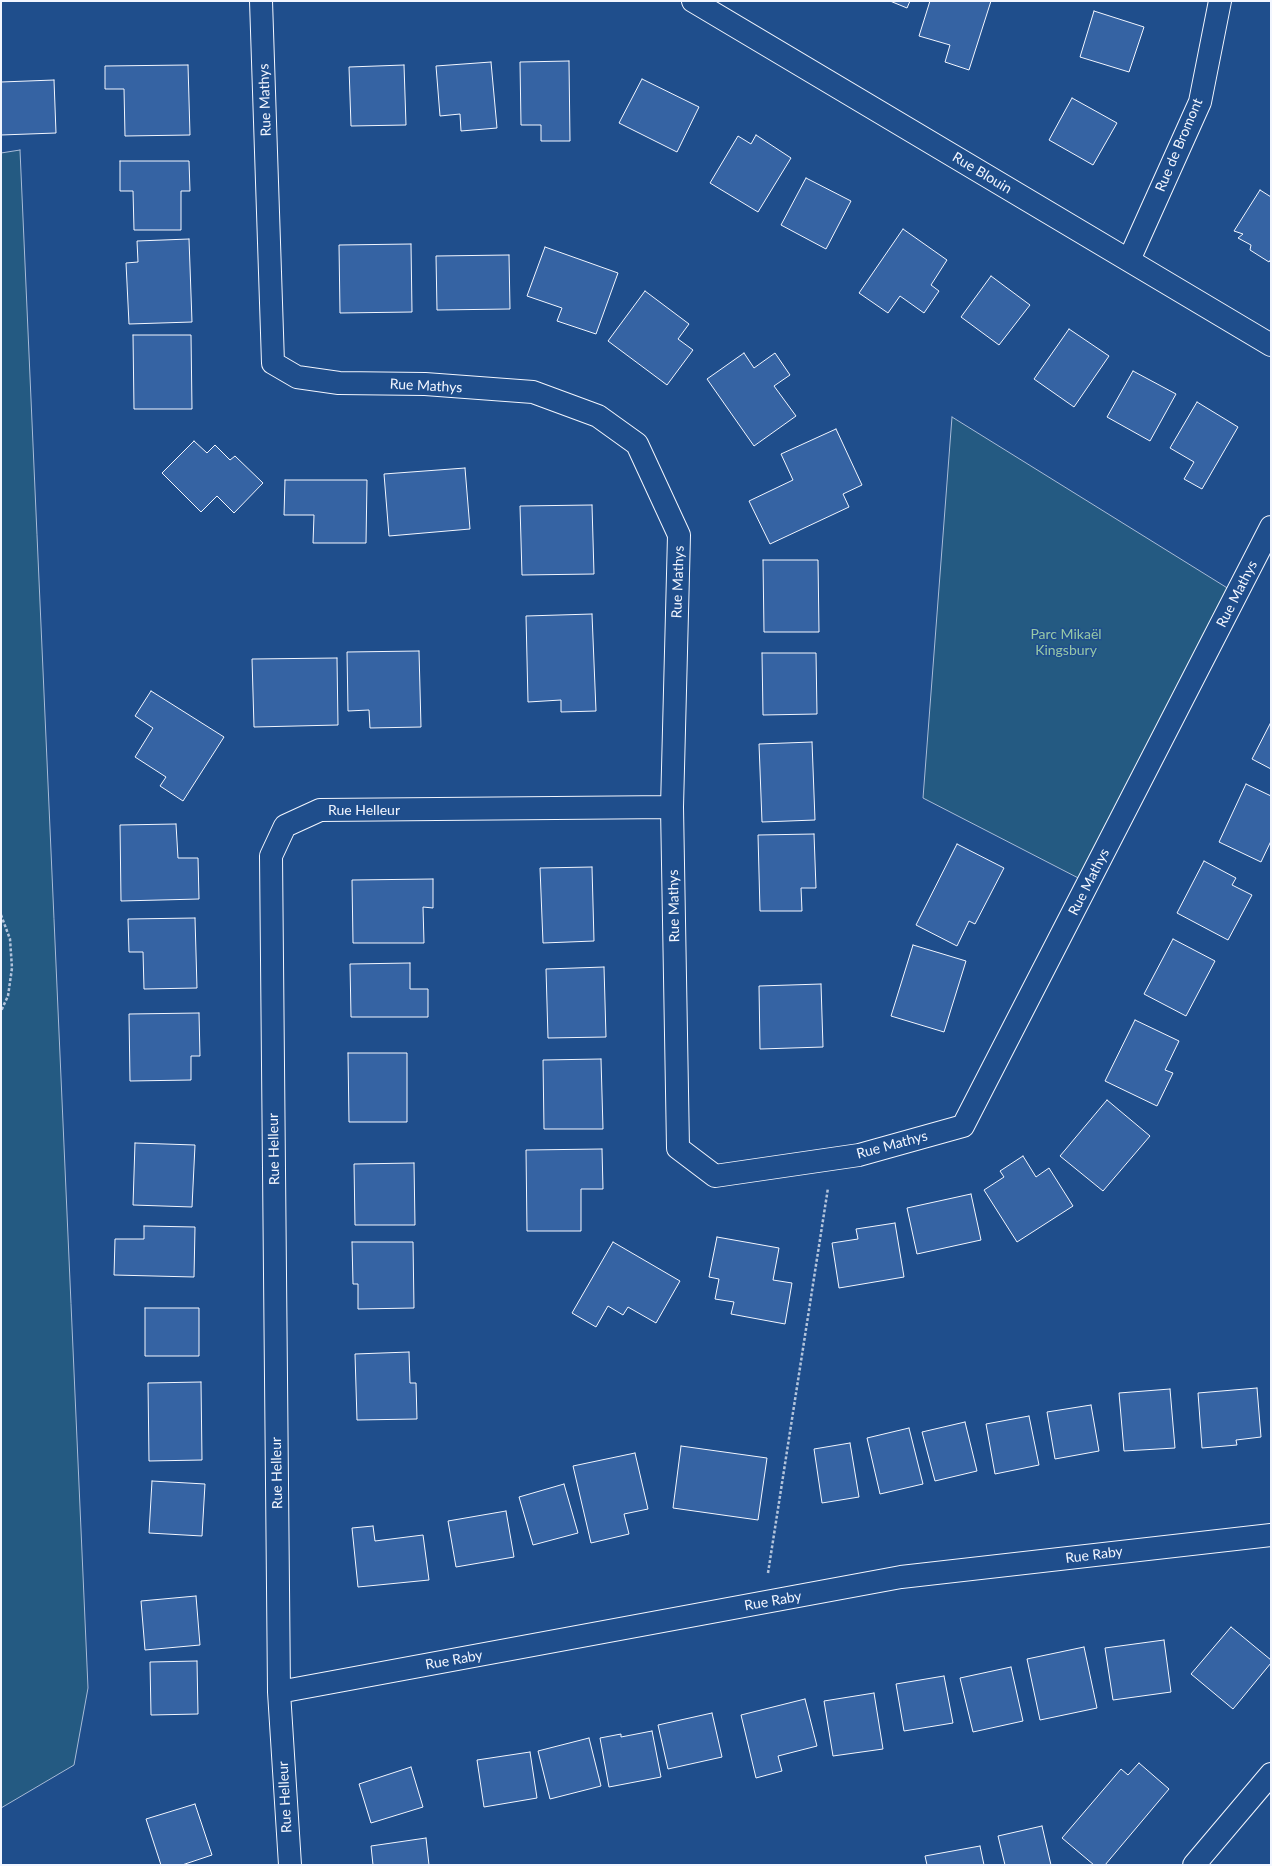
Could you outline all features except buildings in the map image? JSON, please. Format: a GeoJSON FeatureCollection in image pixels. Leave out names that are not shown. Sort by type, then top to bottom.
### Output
{"type":"FeatureCollection","features":[{"type":"Feature","properties":{"kind":"street","name":"Rue Mathys"},"geometry":{"type":"LineString","coordinates":[[261,1],[273,363],[297,377],[339,383],[425,384],[533,392],[598,416],[637,444],[679,535],[672,808],[678,1148],[715,1176],[859,1155],[963,1126],[1271,527]]}},
{"type":"Feature","properties":{"kind":"street","name":"Rue Blouin"},"geometry":{"type":"LineString","coordinates":[[693,1],[1271,346]]}},
{"type":"Feature","properties":{"kind":"street","name":"Rue de Bromont"},"geometry":{"type":"LineString","coordinates":[[1129,260],[1200,102],[1220,1]]}},
{"type":"Feature","properties":{"kind":"street","name":"Rue Helleur"},"geometry":{"type":"LineString","coordinates":[[290,1865],[279,1692],[271,856],[285,826],[320,810],[672,808]]}},
{"type":"Feature","properties":{"kind":"street","name":"Rue Raby"},"geometry":{"type":"LineString","coordinates":[[279,1692],[901,1577],[1271,1535]]}},
{"type":"Feature","properties":{"kind":"street"},"geometry":{"type":"LineString","coordinates":[[1194,1865],[1271,1774]]}},
{"type":"Feature","properties":{"kind":"path"},"geometry":{"type":"LineString","coordinates":[[1,915],[10,939],[12,968],[8,996],[1,1011]]}},
{"type":"Feature","properties":{"kind":"path"},"geometry":{"type":"LineString","coordinates":[[764,1603],[833,1159]]}},
{"type":"Feature","properties":{"kind":"green space"},"geometry":{"type":"Polygon","coordinates":[[[20,150],[88,1688],[74,1765],[1,1808],[1,153],[20,150]]]}},
{"type":"Feature","properties":{"kind":"green space","name":"Parc Mikaël Kingsbury"},"geometry":{"type":"Polygon","coordinates":[[[952,417],[1237,594],[1088,883],[923,798],[952,417]]]}}]}
